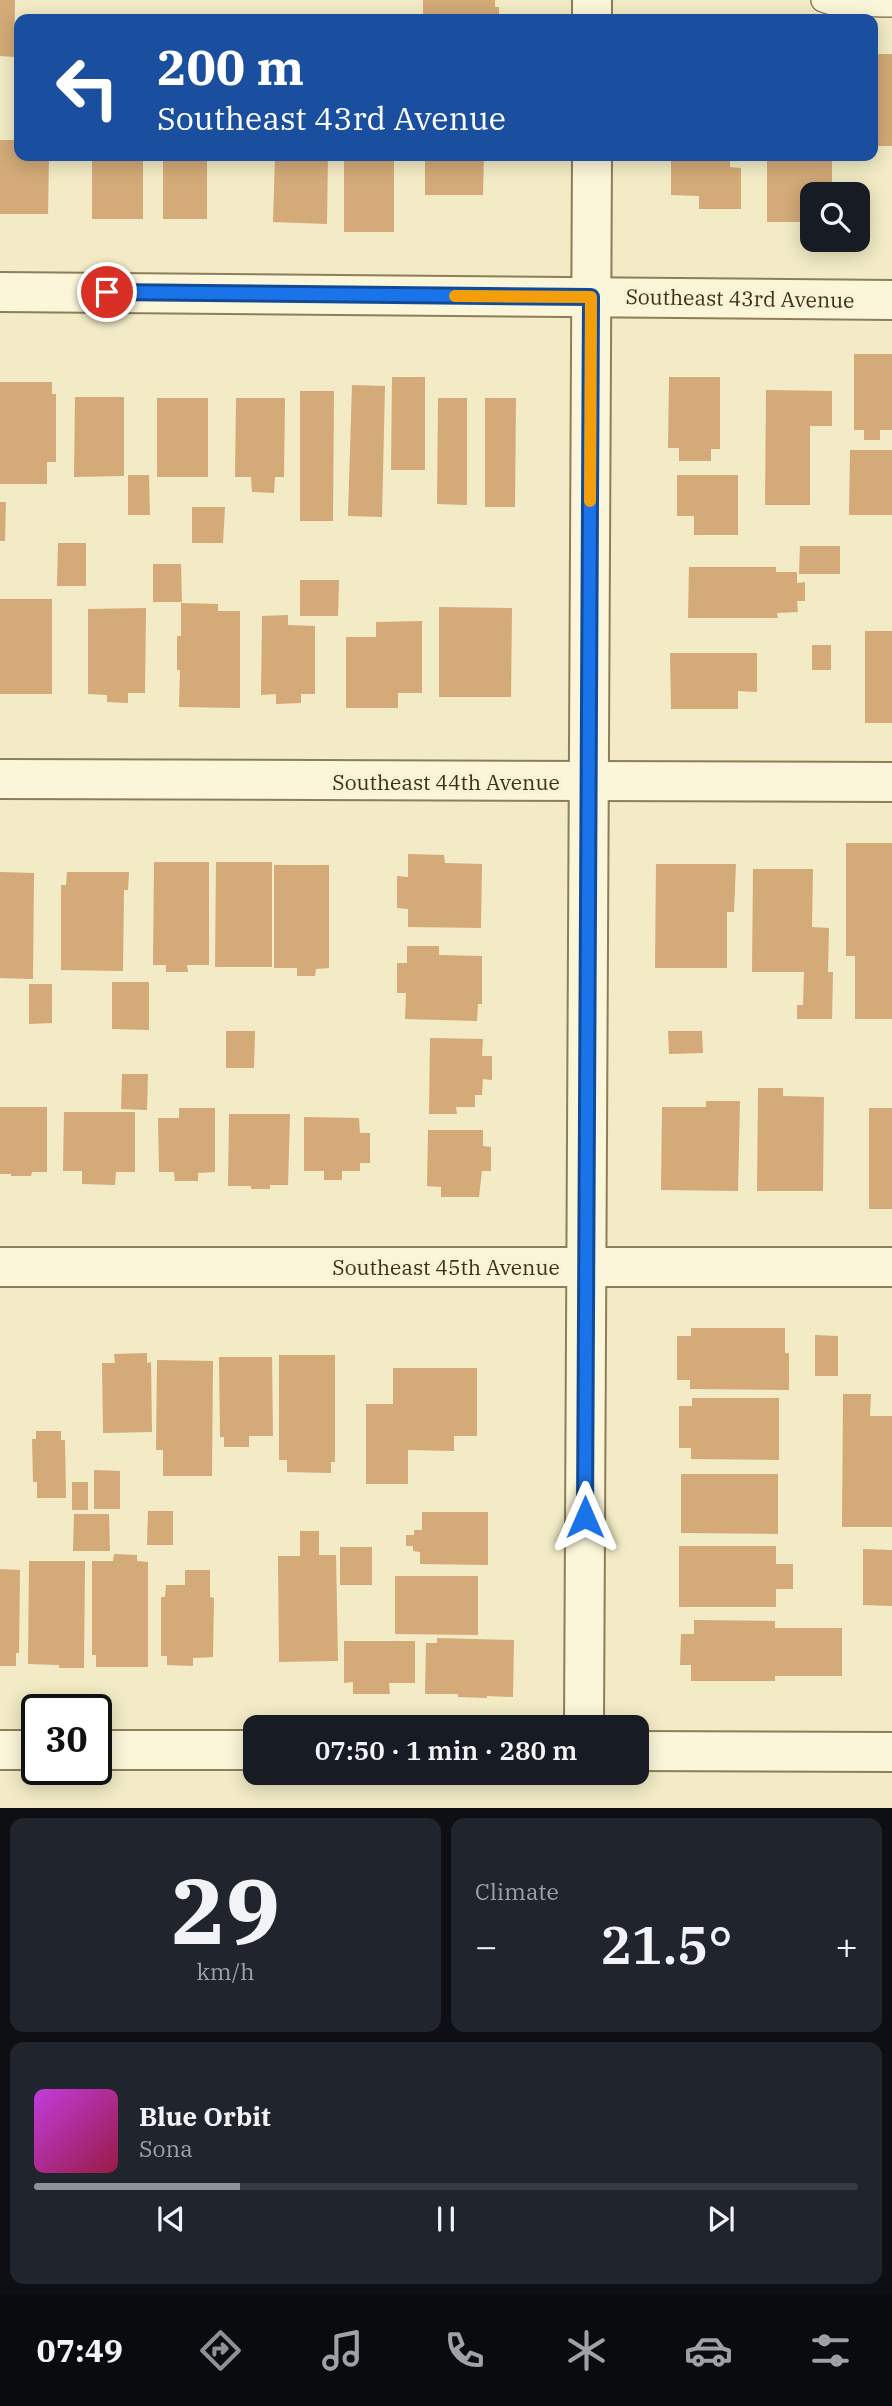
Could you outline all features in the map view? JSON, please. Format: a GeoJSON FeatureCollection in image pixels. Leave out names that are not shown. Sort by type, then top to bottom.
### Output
{"type":"FeatureCollection","features":[{"type":"Feature","properties":{"kind":"street"},"geometry":{"type":"LineString","coordinates":[[584,1715],[592,161]]}},
{"type":"Feature","properties":{"kind":"street","name":"Southeast 43rd Avenue"},"geometry":{"type":"LineString","coordinates":[[0,292],[892,300]]}},
{"type":"Feature","properties":{"kind":"street","name":"Southeast 44th Avenue"},"geometry":{"type":"LineString","coordinates":[[0,779],[892,782]]}},
{"type":"Feature","properties":{"kind":"street","name":"Southeast 45th Avenue"},"geometry":{"type":"LineString","coordinates":[[0,1267],[892,1267]]}},
{"type":"Feature","properties":{"kind":"street"},"geometry":{"type":"LineString","coordinates":[[0,1750],[21,1750]]}},
{"type":"Feature","properties":{"kind":"street"},"geometry":{"type":"LineString","coordinates":[[112,1750],[243,1750]]}},
{"type":"Feature","properties":{"kind":"street"},"geometry":{"type":"LineString","coordinates":[[649,1751],[892,1752]]}},
{"type":"Feature","properties":{"kind":"lane"},"geometry":{"type":"LineString","coordinates":[[823,0],[835,4],[890,5]]}},
{"type":"Feature","properties":{"kind":"building"},"geometry":{"type":"Polygon","coordinates":[[[0,0],[15,0],[14,57],[0,56],[0,0]]]}},
{"type":"Feature","properties":{"kind":"building"},"geometry":{"type":"Polygon","coordinates":[[[423,0],[495,0],[495,7],[499,7],[499,14],[423,14],[423,0]]]}},
{"type":"Feature","properties":{"kind":"building"},"geometry":{"type":"Polygon","coordinates":[[[878,54],[892,54],[892,146],[878,146],[878,54]]]}},
{"type":"Feature","properties":{"kind":"building"},"geometry":{"type":"Polygon","coordinates":[[[0,140],[14,140],[14,161],[49,161],[48,214],[0,214],[0,140]]]}},
{"type":"Feature","properties":{"kind":"building"},"geometry":{"type":"Polygon","coordinates":[[[92,161],[143,161],[143,219],[92,219],[92,161]]]}},
{"type":"Feature","properties":{"kind":"building"},"geometry":{"type":"Polygon","coordinates":[[[163,161],[207,161],[207,219],[163,219],[163,161]]]}},
{"type":"Feature","properties":{"kind":"building"},"geometry":{"type":"Polygon","coordinates":[[[275,161],[328,161],[327,224],[273,222],[275,161]]]}},
{"type":"Feature","properties":{"kind":"building"},"geometry":{"type":"Polygon","coordinates":[[[344,161],[394,161],[394,232],[344,232],[344,161]]]}},
{"type":"Feature","properties":{"kind":"building"},"geometry":{"type":"Polygon","coordinates":[[[425,161],[484,161],[483,195],[425,195],[425,161]]]}},
{"type":"Feature","properties":{"kind":"building"},"geometry":{"type":"Polygon","coordinates":[[[671,161],[730,161],[730,167],[741,168],[741,209],[699,209],[699,196],[671,195],[671,161]]]}},
{"type":"Feature","properties":{"kind":"building"},"geometry":{"type":"Polygon","coordinates":[[[767,161],[832,161],[832,182],[800,182],[800,222],[767,222],[767,161]]]}},
{"type":"Feature","properties":{"kind":"building"},"geometry":{"type":"Polygon","coordinates":[[[854,354],[892,354],[892,430],[880,430],[880,440],[864,440],[864,430],[854,430],[854,354]]]}},
{"type":"Feature","properties":{"kind":"building"},"geometry":{"type":"Polygon","coordinates":[[[392,377],[425,377],[425,470],[391,470],[392,377]]]}},
{"type":"Feature","properties":{"kind":"building"},"geometry":{"type":"Polygon","coordinates":[[[669,377],[720,377],[720,449],[711,449],[711,461],[679,461],[679,448],[668,448],[669,377]]]}},
{"type":"Feature","properties":{"kind":"building"},"geometry":{"type":"Polygon","coordinates":[[[0,382],[52,382],[52,394],[56,394],[56,462],[47,462],[47,484],[0,484],[0,382]]]}},
{"type":"Feature","properties":{"kind":"building"},"geometry":{"type":"Polygon","coordinates":[[[352,385],[385,386],[382,517],[348,516],[352,385]]]}},
{"type":"Feature","properties":{"kind":"building"},"geometry":{"type":"Polygon","coordinates":[[[766,390],[832,391],[832,426],[810,426],[810,505],[765,505],[766,390]]]}},
{"type":"Feature","properties":{"kind":"building"},"geometry":{"type":"Polygon","coordinates":[[[300,391],[334,391],[333,521],[300,521],[300,391]]]}},
{"type":"Feature","properties":{"kind":"building"},"geometry":{"type":"Polygon","coordinates":[[[75,397],[124,397],[124,476],[74,477],[75,397]]]}},
{"type":"Feature","properties":{"kind":"building"},"geometry":{"type":"Polygon","coordinates":[[[157,398],[208,398],[208,477],[157,477],[157,398]]]}},
{"type":"Feature","properties":{"kind":"building"},"geometry":{"type":"Polygon","coordinates":[[[236,398],[285,398],[284,477],[275,477],[274,493],[252,492],[251,477],[235,477],[236,398]]]}},
{"type":"Feature","properties":{"kind":"building"},"geometry":{"type":"Polygon","coordinates":[[[438,398],[467,398],[467,505],[437,504],[438,398]]]}},
{"type":"Feature","properties":{"kind":"building"},"geometry":{"type":"Polygon","coordinates":[[[485,398],[516,398],[515,507],[485,507],[485,398]]]}},
{"type":"Feature","properties":{"kind":"building"},"geometry":{"type":"Polygon","coordinates":[[[850,450],[892,450],[892,515],[849,515],[850,450]]]}},
{"type":"Feature","properties":{"kind":"building"},"geometry":{"type":"Polygon","coordinates":[[[128,475],[149,475],[150,515],[128,515],[128,475]]]}},
{"type":"Feature","properties":{"kind":"building"},"geometry":{"type":"Polygon","coordinates":[[[677,475],[738,475],[738,535],[694,535],[694,516],[677,516],[677,475]]]}},
{"type":"Feature","properties":{"kind":"building"},"geometry":{"type":"Polygon","coordinates":[[[0,502],[6,502],[5,541],[0,541],[0,502]]]}},
{"type":"Feature","properties":{"kind":"building"},"geometry":{"type":"Polygon","coordinates":[[[192,507],[225,507],[223,543],[192,543],[192,507]]]}},
{"type":"Feature","properties":{"kind":"building"},"geometry":{"type":"Polygon","coordinates":[[[58,543],[86,543],[86,586],[57,586],[58,543]]]}},
{"type":"Feature","properties":{"kind":"building"},"geometry":{"type":"Polygon","coordinates":[[[800,546],[840,546],[840,574],[799,574],[800,546]]]}},
{"type":"Feature","properties":{"kind":"building"},"geometry":{"type":"Polygon","coordinates":[[[153,564],[181,564],[182,602],[153,602],[153,564]]]}},
{"type":"Feature","properties":{"kind":"building"},"geometry":{"type":"Polygon","coordinates":[[[689,567],[776,567],[776,572],[797,572],[797,583],[805,582],[805,601],[797,601],[798,612],[777,613],[778,618],[688,618],[689,567]]]}},
{"type":"Feature","properties":{"kind":"building"},"geometry":{"type":"Polygon","coordinates":[[[300,580],[339,580],[338,616],[300,616],[300,580]]]}},
{"type":"Feature","properties":{"kind":"building"},"geometry":{"type":"Polygon","coordinates":[[[0,599],[52,599],[52,694],[0,694],[0,599]]]}},
{"type":"Feature","properties":{"kind":"building"},"geometry":{"type":"Polygon","coordinates":[[[181,603],[218,604],[218,611],[240,611],[240,708],[179,707],[177,636],[181,636],[181,603]]]}},
{"type":"Feature","properties":{"kind":"building"},"geometry":{"type":"Polygon","coordinates":[[[439,607],[512,608],[511,697],[439,697],[439,607]]]}},
{"type":"Feature","properties":{"kind":"building"},"geometry":{"type":"Polygon","coordinates":[[[146,608],[145,693],[128,693],[128,703],[107,702],[107,695],[88,694],[88,609],[146,608]]]}},
{"type":"Feature","properties":{"kind":"building"},"geometry":{"type":"Polygon","coordinates":[[[288,615],[288,625],[315,626],[315,694],[301,694],[301,703],[276,704],[276,694],[261,695],[262,616],[288,615]]]}},
{"type":"Feature","properties":{"kind":"building"},"geometry":{"type":"Polygon","coordinates":[[[422,621],[422,693],[398,693],[398,708],[346,708],[346,637],[376,637],[376,622],[422,621]]]}},
{"type":"Feature","properties":{"kind":"building"},"geometry":{"type":"Polygon","coordinates":[[[865,631],[892,631],[892,723],[865,723],[865,631]]]}},
{"type":"Feature","properties":{"kind":"building"},"geometry":{"type":"Polygon","coordinates":[[[812,645],[831,645],[831,670],[812,670],[812,645]]]}},
{"type":"Feature","properties":{"kind":"building"},"geometry":{"type":"Polygon","coordinates":[[[670,653],[757,653],[757,692],[738,691],[738,709],[671,709],[670,653]]]}},
{"type":"Feature","properties":{"kind":"building"},"geometry":{"type":"Polygon","coordinates":[[[846,843],[892,843],[892,1019],[855,1019],[855,956],[846,956],[846,843]]]}},
{"type":"Feature","properties":{"kind":"building"},"geometry":{"type":"Polygon","coordinates":[[[408,854],[444,855],[445,863],[482,864],[481,928],[408,927],[408,909],[397,908],[397,876],[408,877],[408,854]]]}},
{"type":"Feature","properties":{"kind":"building"},"geometry":{"type":"Polygon","coordinates":[[[154,862],[209,862],[209,965],[187,965],[188,972],[166,972],[166,965],[153,965],[154,862]]]}},
{"type":"Feature","properties":{"kind":"building"},"geometry":{"type":"Polygon","coordinates":[[[216,862],[272,862],[272,967],[215,967],[216,862]]]}},
{"type":"Feature","properties":{"kind":"building"},"geometry":{"type":"Polygon","coordinates":[[[656,864],[736,864],[734,912],[727,912],[727,968],[655,968],[656,864]]]}},
{"type":"Feature","properties":{"kind":"building"},"geometry":{"type":"Polygon","coordinates":[[[274,865],[329,865],[329,968],[316,969],[315,976],[297,976],[297,968],[274,968],[274,865]]]}},
{"type":"Feature","properties":{"kind":"building"},"geometry":{"type":"Polygon","coordinates":[[[753,869],[813,869],[812,927],[829,928],[828,972],[833,972],[832,1019],[797,1019],[797,1005],[803,1005],[804,972],[752,972],[753,869]]]}},
{"type":"Feature","properties":{"kind":"building"},"geometry":{"type":"Polygon","coordinates":[[[0,872],[34,873],[33,979],[0,978],[0,872]]]}},
{"type":"Feature","properties":{"kind":"building"},"geometry":{"type":"Polygon","coordinates":[[[67,872],[129,872],[128,890],[124,890],[123,971],[61,970],[61,885],[66,885],[67,872]]]}},
{"type":"Feature","properties":{"kind":"building"},"geometry":{"type":"Polygon","coordinates":[[[407,946],[439,946],[439,955],[482,956],[482,1004],[478,1004],[477,1021],[405,1019],[406,993],[397,993],[397,963],[407,963],[407,946]]]}},
{"type":"Feature","properties":{"kind":"building"},"geometry":{"type":"Polygon","coordinates":[[[112,982],[149,982],[149,1030],[112,1029],[112,982]]]}},
{"type":"Feature","properties":{"kind":"building"},"geometry":{"type":"Polygon","coordinates":[[[29,984],[52,984],[52,1023],[29,1024],[29,984]]]}},
{"type":"Feature","properties":{"kind":"building"},"geometry":{"type":"Polygon","coordinates":[[[226,1031],[255,1031],[254,1068],[226,1068],[226,1031]]]}},
{"type":"Feature","properties":{"kind":"building"},"geometry":{"type":"Polygon","coordinates":[[[668,1031],[702,1031],[703,1053],[669,1054],[668,1031]]]}},
{"type":"Feature","properties":{"kind":"building"},"geometry":{"type":"Polygon","coordinates":[[[430,1038],[483,1039],[482,1056],[492,1056],[492,1080],[483,1079],[482,1095],[475,1095],[475,1107],[456,1107],[457,1114],[429,1114],[430,1038]]]}},
{"type":"Feature","properties":{"kind":"building"},"geometry":{"type":"Polygon","coordinates":[[[122,1074],[148,1074],[147,1110],[121,1109],[122,1074]]]}},
{"type":"Feature","properties":{"kind":"building"},"geometry":{"type":"Polygon","coordinates":[[[758,1088],[783,1088],[783,1096],[824,1097],[823,1191],[757,1191],[758,1088]]]}},
{"type":"Feature","properties":{"kind":"building"},"geometry":{"type":"Polygon","coordinates":[[[706,1101],[740,1101],[738,1191],[661,1190],[662,1107],[706,1107],[706,1101]]]}},
{"type":"Feature","properties":{"kind":"building"},"geometry":{"type":"Polygon","coordinates":[[[0,1107],[47,1107],[47,1172],[32,1172],[31,1176],[0,1174],[0,1107]]]}},
{"type":"Feature","properties":{"kind":"building"},"geometry":{"type":"Polygon","coordinates":[[[179,1108],[215,1108],[215,1172],[198,1173],[198,1181],[175,1181],[174,1172],[159,1172],[158,1118],[179,1118],[179,1108]]]}},
{"type":"Feature","properties":{"kind":"building"},"geometry":{"type":"Polygon","coordinates":[[[869,1108],[892,1108],[892,1209],[869,1209],[869,1108]]]}},
{"type":"Feature","properties":{"kind":"building"},"geometry":{"type":"Polygon","coordinates":[[[64,1112],[135,1112],[135,1172],[116,1172],[115,1185],[82,1184],[82,1171],[63,1171],[64,1112]]]}},
{"type":"Feature","properties":{"kind":"building"},"geometry":{"type":"Polygon","coordinates":[[[229,1114],[290,1114],[288,1185],[270,1185],[270,1189],[228,1186],[229,1114]]]}},
{"type":"Feature","properties":{"kind":"building"},"geometry":{"type":"Polygon","coordinates":[[[304,1117],[359,1118],[360,1133],[370,1133],[370,1163],[360,1163],[360,1171],[342,1171],[342,1180],[324,1180],[324,1171],[304,1171],[304,1117]]]}},
{"type":"Feature","properties":{"kind":"building"},"geometry":{"type":"Polygon","coordinates":[[[428,1130],[483,1130],[483,1146],[491,1147],[491,1171],[482,1171],[479,1197],[441,1197],[441,1187],[427,1186],[428,1130]]]}},
{"type":"Feature","properties":{"kind":"building"},"geometry":{"type":"Polygon","coordinates":[[[691,1328],[785,1328],[785,1353],[789,1353],[789,1390],[690,1389],[690,1380],[677,1380],[677,1336],[691,1336],[691,1328]]]}},
{"type":"Feature","properties":{"kind":"building"},"geometry":{"type":"Polygon","coordinates":[[[815,1335],[838,1336],[838,1376],[815,1376],[815,1335]]]}},
{"type":"Feature","properties":{"kind":"building"},"geometry":{"type":"Polygon","coordinates":[[[147,1353],[147,1363],[151,1362],[152,1432],[103,1433],[102,1363],[115,1363],[114,1354],[147,1353]]]}},
{"type":"Feature","properties":{"kind":"building"},"geometry":{"type":"Polygon","coordinates":[[[279,1355],[335,1355],[335,1462],[331,1462],[331,1473],[287,1472],[287,1460],[279,1460],[279,1355]]]}},
{"type":"Feature","properties":{"kind":"building"},"geometry":{"type":"Polygon","coordinates":[[[219,1357],[272,1357],[273,1436],[249,1436],[249,1447],[224,1447],[224,1437],[220,1437],[219,1357]]]}},
{"type":"Feature","properties":{"kind":"building"},"geometry":{"type":"Polygon","coordinates":[[[157,1360],[213,1361],[212,1476],[163,1476],[163,1450],[156,1450],[157,1360]]]}},
{"type":"Feature","properties":{"kind":"building"},"geometry":{"type":"Polygon","coordinates":[[[393,1368],[477,1368],[477,1436],[454,1436],[454,1451],[408,1450],[408,1484],[366,1484],[366,1404],[393,1404],[393,1368]]]}},
{"type":"Feature","properties":{"kind":"building"},"geometry":{"type":"Polygon","coordinates":[[[843,1394],[871,1394],[870,1416],[892,1416],[892,1527],[842,1527],[843,1394]]]}},
{"type":"Feature","properties":{"kind":"building"},"geometry":{"type":"Polygon","coordinates":[[[692,1398],[779,1398],[779,1460],[691,1459],[691,1448],[679,1448],[679,1406],[692,1406],[692,1398]]]}},
{"type":"Feature","properties":{"kind":"building"},"geometry":{"type":"Polygon","coordinates":[[[36,1431],[61,1431],[61,1440],[65,1440],[66,1498],[37,1498],[37,1482],[33,1482],[32,1439],[36,1439],[36,1431]]]}},
{"type":"Feature","properties":{"kind":"building"},"geometry":{"type":"Polygon","coordinates":[[[94,1470],[120,1471],[120,1509],[94,1509],[94,1470]]]}},
{"type":"Feature","properties":{"kind":"building"},"geometry":{"type":"Polygon","coordinates":[[[681,1474],[778,1474],[778,1534],[681,1533],[681,1474]]]}},
{"type":"Feature","properties":{"kind":"building"},"geometry":{"type":"Polygon","coordinates":[[[72,1482],[88,1482],[88,1510],[72,1510],[72,1482]]]}},
{"type":"Feature","properties":{"kind":"building"},"geometry":{"type":"Polygon","coordinates":[[[148,1511],[173,1511],[173,1545],[147,1545],[148,1511]]]}},
{"type":"Feature","properties":{"kind":"building"},"geometry":{"type":"Polygon","coordinates":[[[422,1512],[488,1512],[488,1565],[420,1564],[420,1552],[413,1551],[413,1546],[406,1546],[406,1535],[414,1535],[414,1530],[422,1530],[422,1512]]]}},
{"type":"Feature","properties":{"kind":"building"},"geometry":{"type":"Polygon","coordinates":[[[74,1514],[109,1514],[110,1551],[73,1551],[74,1514]]]}},
{"type":"Feature","properties":{"kind":"building"},"geometry":{"type":"Polygon","coordinates":[[[300,1531],[319,1531],[319,1555],[336,1555],[338,1661],[279,1662],[278,1556],[300,1556],[300,1531]]]}},
{"type":"Feature","properties":{"kind":"building"},"geometry":{"type":"Polygon","coordinates":[[[679,1546],[776,1546],[776,1564],[793,1564],[793,1589],[776,1589],[776,1607],[679,1607],[679,1546]]]}},
{"type":"Feature","properties":{"kind":"building"},"geometry":{"type":"Polygon","coordinates":[[[340,1547],[372,1547],[372,1585],[340,1585],[340,1547]]]}},
{"type":"Feature","properties":{"kind":"building"},"geometry":{"type":"Polygon","coordinates":[[[863,1549],[892,1550],[892,1606],[863,1605],[863,1549]]]}},
{"type":"Feature","properties":{"kind":"building"},"geometry":{"type":"Polygon","coordinates":[[[114,1554],[137,1555],[137,1561],[148,1562],[148,1667],[96,1667],[96,1655],[92,1655],[92,1561],[113,1561],[114,1554]]]}},
{"type":"Feature","properties":{"kind":"building"},"geometry":{"type":"Polygon","coordinates":[[[29,1561],[85,1561],[84,1668],[28,1664],[29,1561]]]}},
{"type":"Feature","properties":{"kind":"building"},"geometry":{"type":"Polygon","coordinates":[[[0,1569],[20,1570],[19,1653],[16,1653],[16,1666],[0,1666],[0,1569]]]}},
{"type":"Feature","properties":{"kind":"building"},"geometry":{"type":"Polygon","coordinates":[[[185,1570],[210,1570],[210,1597],[214,1598],[213,1657],[193,1658],[193,1666],[167,1665],[167,1656],[161,1656],[161,1597],[165,1597],[166,1585],[185,1585],[185,1570]]]}},
{"type":"Feature","properties":{"kind":"building"},"geometry":{"type":"Polygon","coordinates":[[[395,1576],[478,1576],[478,1635],[395,1634],[395,1576]]]}},
{"type":"Feature","properties":{"kind":"building"},"geometry":{"type":"Polygon","coordinates":[[[694,1620],[775,1621],[775,1628],[842,1628],[842,1676],[775,1676],[775,1681],[691,1681],[691,1665],[680,1665],[681,1634],[694,1634],[694,1620]]]}},
{"type":"Feature","properties":{"kind":"building"},"geometry":{"type":"Polygon","coordinates":[[[437,1638],[514,1640],[513,1697],[425,1694],[426,1643],[437,1643],[437,1638]]]}},
{"type":"Feature","properties":{"kind":"building"},"geometry":{"type":"Polygon","coordinates":[[[344,1641],[415,1641],[415,1683],[389,1683],[390,1694],[353,1694],[353,1682],[344,1683],[344,1641]]]}},
{"type":"Feature","properties":{"kind":"slow traffic"},"geometry":{"type":"LineString","coordinates":[[455,296],[591,297],[590,501]]}},
{"type":"Feature","properties":{"kind":"route"},"geometry":{"type":"LineString","coordinates":[[107,292],[591,297],[585,1517]]}}]}
